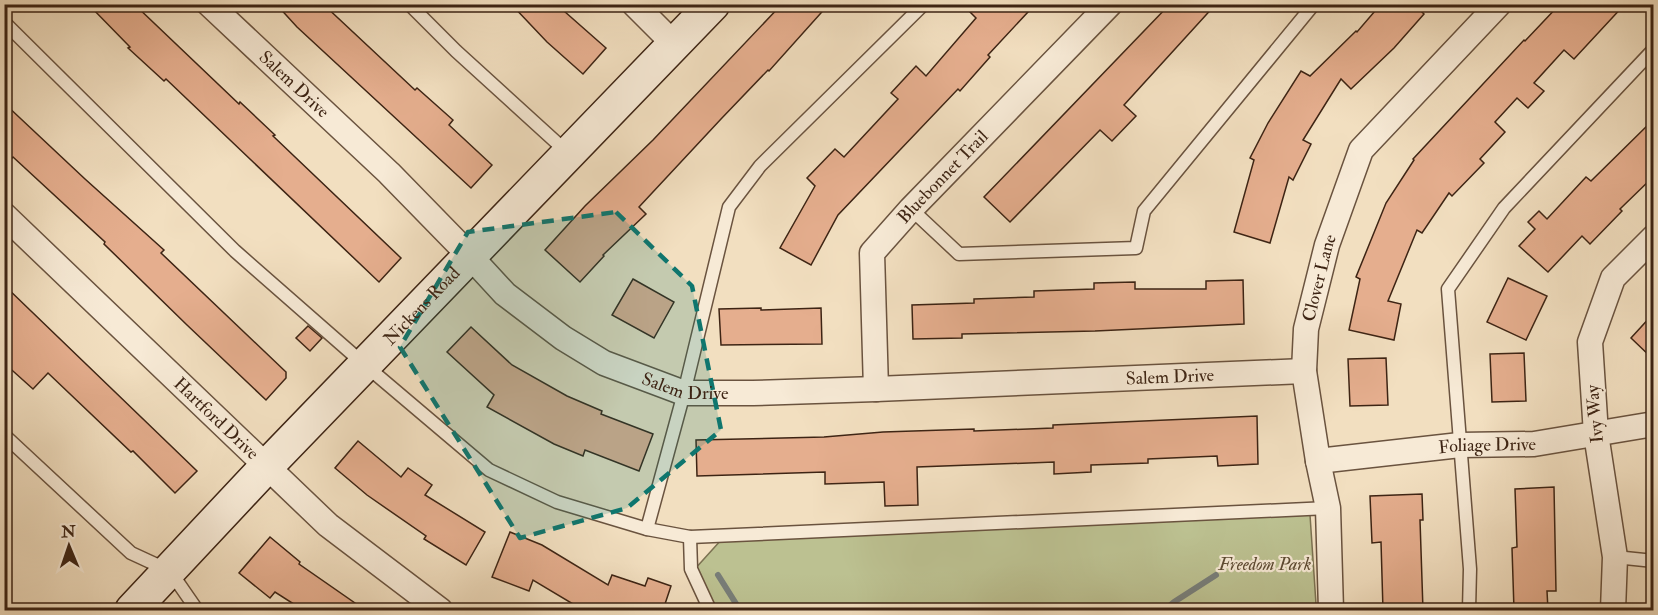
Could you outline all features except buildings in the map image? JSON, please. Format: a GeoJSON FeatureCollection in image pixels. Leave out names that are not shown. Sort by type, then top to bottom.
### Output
{"type":"FeatureCollection","features":[{"type":"Feature","properties":{"kind":"street","name":"Salem Drive"},"geometry":{"type":"LineString","coordinates":[[209,4],[389,173],[505,294],[563,338],[604,363],[684,393],[876,389],[1305,371]]}},
{"type":"Feature","properties":{"kind":"street"},"geometry":{"type":"LineString","coordinates":[[634,4],[674,44]]}},
{"type":"Feature","properties":{"kind":"street","name":"Nickens Road"},"geometry":{"type":"LineString","coordinates":[[132,610],[267,466],[713,4]]}},
{"type":"Feature","properties":{"kind":"street","name":"Bluebonnet Trail"},"geometry":{"type":"LineString","coordinates":[[876,389],[872,253],[912,208],[1110,4]]}},
{"type":"Feature","properties":{"kind":"street","name":"Clover Lane"},"geometry":{"type":"LineString","coordinates":[[1331,610],[1328,507],[1318,461],[1305,371],[1306,329],[1324,256],[1361,150],[1499,4]]}},
{"type":"Feature","properties":{"kind":"street","name":"Hartford Drive"},"geometry":{"type":"LineString","coordinates":[[4,215],[328,525],[440,610]]}},
{"type":"Feature","properties":{"kind":"street","name":"Ivy Way"},"geometry":{"type":"LineString","coordinates":[[1613,610],[1615,557],[1596,434],[1590,342],[1613,278],[1653,237]]}},
{"type":"Feature","properties":{"kind":"street","name":"Foliage Drive"},"geometry":{"type":"LineString","coordinates":[[1318,461],[1460,445],[1534,444],[1653,424]]}},
{"type":"Feature","properties":{"kind":"lane"},"geometry":{"type":"LineString","coordinates":[[409,4],[456,51],[568,154]]}},
{"type":"Feature","properties":{"kind":"lane"},"geometry":{"type":"LineString","coordinates":[[647,529],[684,393],[729,207],[760,166],[924,4]]}},
{"type":"Feature","properties":{"kind":"lane"},"geometry":{"type":"LineString","coordinates":[[912,208],[959,254],[1136,248],[1144,211],[1314,4]]}},
{"type":"Feature","properties":{"kind":"lane"},"geometry":{"type":"LineString","coordinates":[[4,22],[235,251],[365,365],[489,470],[557,502],[647,529],[690,537],[1328,507]]}},
{"type":"Feature","properties":{"kind":"lane"},"geometry":{"type":"LineString","coordinates":[[1469,610],[1470,569],[1448,289],[1504,208],[1653,49]]}},
{"type":"Feature","properties":{"kind":"lane"},"geometry":{"type":"LineString","coordinates":[[4,435],[130,553],[170,571],[197,610]]}},
{"type":"Feature","properties":{"kind":"lane"},"geometry":{"type":"LineString","coordinates":[[690,537],[691,569],[710,610]]}},
{"type":"Feature","properties":{"kind":"lane"},"geometry":{"type":"LineString","coordinates":[[1615,557],[1653,561]]}},
{"type":"Feature","properties":{"kind":"highlighted area"},"geometry":{"type":"Polygon","coordinates":[[[616,212],[692,286],[721,430],[627,508],[520,538],[400,347],[468,232],[616,212]]]}},
{"type":"Feature","properties":{"kind":"green space","name":"Freedom Park"},"geometry":{"type":"Polygon","coordinates":[[[1310,515],[1316,604],[1314,610],[709,610],[694,570],[722,539],[1310,515]]]}},
{"type":"Feature","properties":{"kind":"waterway"},"geometry":{"type":"LineString","coordinates":[[718,575],[740,610]]}},
{"type":"Feature","properties":{"kind":"waterway"},"geometry":{"type":"LineString","coordinates":[[1165,610],[1216,575]]}}]}
